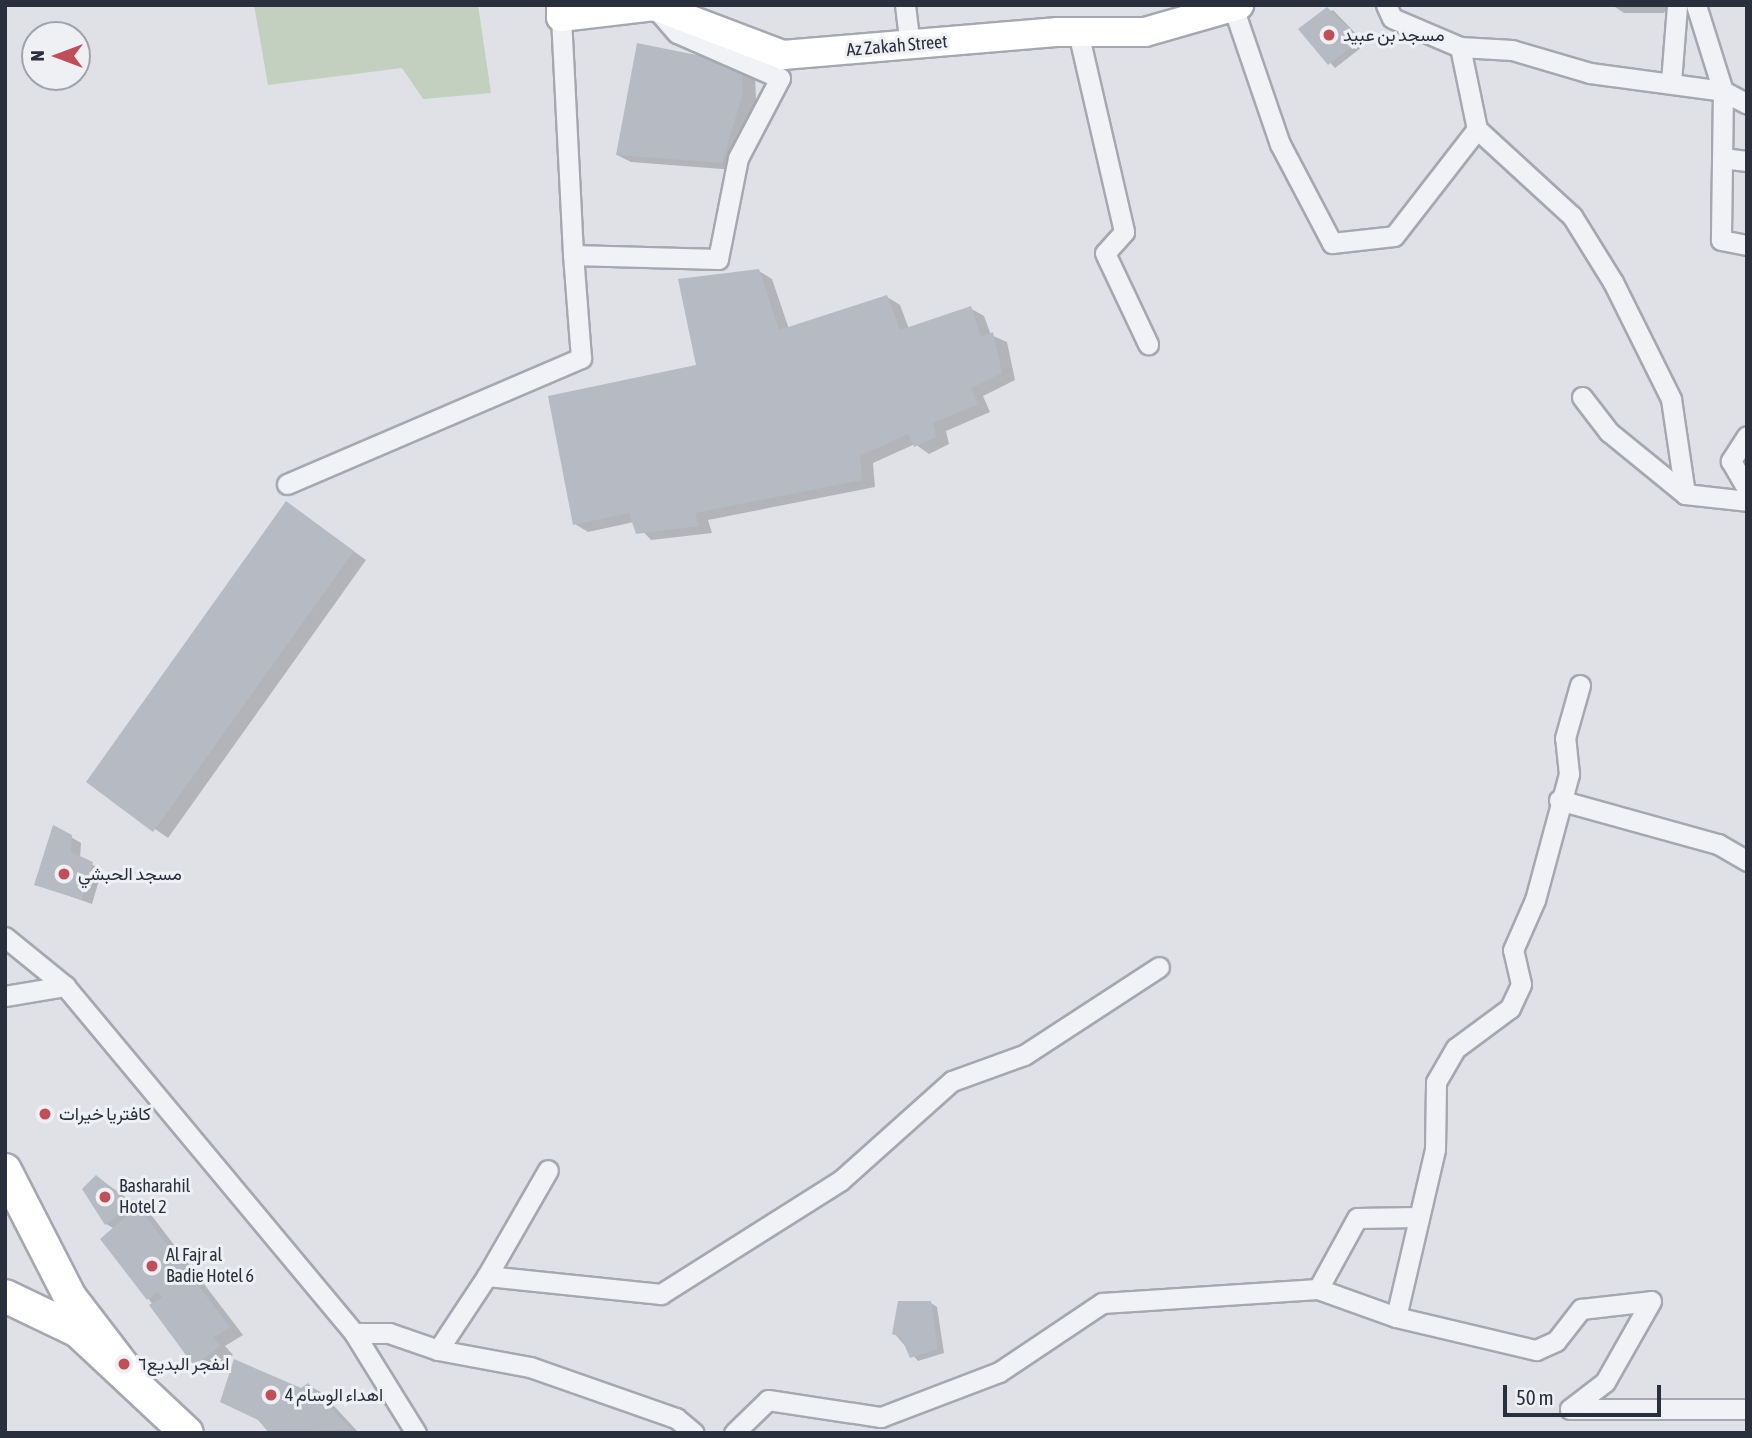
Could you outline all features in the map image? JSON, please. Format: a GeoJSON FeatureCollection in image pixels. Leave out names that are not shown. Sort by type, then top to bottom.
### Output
{"type":"FeatureCollection","features":[{"type":"Feature","properties":{"kind":"main road"},"geometry":{"type":"LineString","coordinates":[[5,1170],[70,1297],[129,1374]]}},
{"type":"Feature","properties":{"kind":"main road"},"geometry":{"type":"LineString","coordinates":[[5,1296],[78,1331],[129,1374],[187,1433]]}},
{"type":"Feature","properties":{"kind":"main road"},"geometry":{"type":"LineString","coordinates":[[5,1320],[78,1331]]}},
{"type":"Feature","properties":{"kind":"street"},"geometry":{"type":"LineString","coordinates":[[905,5],[910,46]]}},
{"type":"Feature","properties":{"kind":"street"},"geometry":{"type":"LineString","coordinates":[[1386,5],[1392,18],[1460,47],[1512,50],[1590,73],[1723,91],[1747,104]]}},
{"type":"Feature","properties":{"kind":"street"},"geometry":{"type":"LineString","coordinates":[[1671,82],[1677,5]]}},
{"type":"Feature","properties":{"kind":"street"},"geometry":{"type":"LineString","coordinates":[[1696,5],[1723,91],[1721,240],[1747,245]]}},
{"type":"Feature","properties":{"kind":"street"},"geometry":{"type":"LineString","coordinates":[[573,255],[718,259],[738,158],[780,78],[677,33],[654,6]]}},
{"type":"Feature","properties":{"kind":"street","name":"Az Zakah Street"},"geometry":{"type":"LineString","coordinates":[[561,11],[654,6],[783,55],[1078,32],[1146,32],[1236,6]]}},
{"type":"Feature","properties":{"kind":"street"},"geometry":{"type":"LineString","coordinates":[[1236,6],[1280,144],[1332,243],[1394,236],[1477,129]]}},
{"type":"Feature","properties":{"kind":"street"},"geometry":{"type":"LineString","coordinates":[[287,484],[581,358],[561,11]]}},
{"type":"Feature","properties":{"kind":"street"},"geometry":{"type":"LineString","coordinates":[[1078,32],[1124,232],[1105,253],[1148,344]]}},
{"type":"Feature","properties":{"kind":"street"},"geometry":{"type":"LineString","coordinates":[[1460,47],[1477,129],[1572,216],[1613,282],[1671,399],[1685,494]]}},
{"type":"Feature","properties":{"kind":"street"},"geometry":{"type":"LineString","coordinates":[[1722,158],[1747,161]]}},
{"type":"Feature","properties":{"kind":"street"},"geometry":{"type":"LineString","coordinates":[[1582,397],[1609,432],[1685,494],[1747,501]]}},
{"type":"Feature","properties":{"kind":"street"},"geometry":{"type":"LineString","coordinates":[[1747,436],[1731,461],[1747,489]]}},
{"type":"Feature","properties":{"kind":"street"},"geometry":{"type":"LineString","coordinates":[[1396,1317],[1436,1149],[1436,1082],[1456,1048],[1510,1008],[1521,984],[1513,950],[1535,900],[1559,800],[1569,774],[1565,738],[1580,685]]}},
{"type":"Feature","properties":{"kind":"street"},"geometry":{"type":"LineString","coordinates":[[1559,800],[1718,845],[1747,861]]}},
{"type":"Feature","properties":{"kind":"street"},"geometry":{"type":"LineString","coordinates":[[5,937],[65,986],[354,1333],[416,1433]]}},
{"type":"Feature","properties":{"kind":"street"},"geometry":{"type":"LineString","coordinates":[[487,1276],[661,1294],[840,1181],[952,1081],[1024,1055],[1159,967]]}},
{"type":"Feature","properties":{"kind":"street"},"geometry":{"type":"LineString","coordinates":[[5,996],[65,986]]}},
{"type":"Feature","properties":{"kind":"street"},"geometry":{"type":"LineString","coordinates":[[438,1350],[487,1276],[548,1170]]}},
{"type":"Feature","properties":{"kind":"street"},"geometry":{"type":"LineString","coordinates":[[1318,1289],[1357,1218],[1419,1217]]}},
{"type":"Feature","properties":{"kind":"street"},"geometry":{"type":"LineString","coordinates":[[734,1433],[768,1400],[881,1417],[999,1372],[1102,1303],[1318,1289],[1396,1317],[1536,1350],[1556,1341],[1581,1309],[1651,1301],[1605,1382],[1570,1409],[1747,1409]]}},
{"type":"Feature","properties":{"kind":"street"},"geometry":{"type":"LineString","coordinates":[[354,1333],[389,1333],[438,1350],[530,1367],[676,1418],[694,1433]]}},
{"type":"Feature","properties":{"kind":"green space"},"geometry":{"type":"Polygon","coordinates":[[[254,5],[478,5],[491,93],[423,99],[402,68],[268,85],[254,5]]]}},
{"type":"Feature","properties":{"kind":"building","name":"مسجد بن عبيد"},"geometry":{"type":"Polygon","coordinates":[[[1327,7],[1361,40],[1328,65],[1298,29],[1327,7]]]}},
{"type":"Feature","properties":{"kind":"building"},"geometry":{"type":"Polygon","coordinates":[[[637,43],[741,64],[743,93],[722,163],[616,155],[637,43]]]}},
{"type":"Feature","properties":{"kind":"building"},"geometry":{"type":"Polygon","coordinates":[[[759,269],[779,330],[887,295],[900,330],[971,306],[981,337],[993,332],[1002,373],[971,388],[978,404],[933,423],[936,437],[914,447],[908,434],[860,456],[862,480],[695,513],[699,526],[636,534],[629,513],[573,525],[548,396],[696,365],[678,279],[759,269]]]}},
{"type":"Feature","properties":{"kind":"building"},"geometry":{"type":"Polygon","coordinates":[[[286,501],[354,551],[153,832],[86,782],[286,501]]]}},
{"type":"Feature","properties":{"kind":"building","name":"مسجد الحبشي"},"geometry":{"type":"Polygon","coordinates":[[[53,825],[72,835],[71,852],[93,862],[82,900],[34,885],[53,825]]]}},
{"type":"Feature","properties":{"kind":"building","name":"Basharahil Hotel 2"},"geometry":{"type":"Polygon","coordinates":[[[96,1175],[132,1205],[105,1225],[82,1189],[96,1175]]]}},
{"type":"Feature","properties":{"kind":"building","name":"Al Fajr al Badie Hotel 6"},"geometry":{"type":"Polygon","coordinates":[[[138,1206],[230,1327],[213,1338],[220,1346],[194,1366],[149,1305],[162,1297],[158,1292],[147,1300],[100,1239],[138,1206]]]}},
{"type":"Feature","properties":{"kind":"building"},"geometry":{"type":"Polygon","coordinates":[[[898,1301],[931,1301],[938,1349],[910,1358],[901,1337],[892,1334],[898,1301]]]}},
{"type":"Feature","properties":{"kind":"building","name":"اهداء الوسام 4"},"geometry":{"type":"Polygon","coordinates":[[[234,1359],[301,1388],[308,1383],[351,1429],[269,1433],[258,1420],[220,1402],[234,1359]]]}},
{"type":"Feature","properties":{"kind":"place","name":"مسجد بن عبيد"},"geometry":{"type":"Point","coordinates":[1329,35]}},
{"type":"Feature","properties":{"kind":"place","name":"مسجد الحبشي"},"geometry":{"type":"Point","coordinates":[64,874]}},
{"type":"Feature","properties":{"kind":"place","name":"كافتريا خيرات"},"geometry":{"type":"Point","coordinates":[45,1114]}},
{"type":"Feature","properties":{"kind":"place","name":"Basharahil Hotel 2"},"geometry":{"type":"Point","coordinates":[105,1197]}},
{"type":"Feature","properties":{"kind":"place","name":"Al Fajr al Badie Hotel 6"},"geometry":{"type":"Point","coordinates":[152,1266]}},
{"type":"Feature","properties":{"kind":"place","name":"اىفجر البديع٦"},"geometry":{"type":"Point","coordinates":[124,1364]}},
{"type":"Feature","properties":{"kind":"place","name":"اهداء الوسام 4"},"geometry":{"type":"Point","coordinates":[271,1395]}}]}
